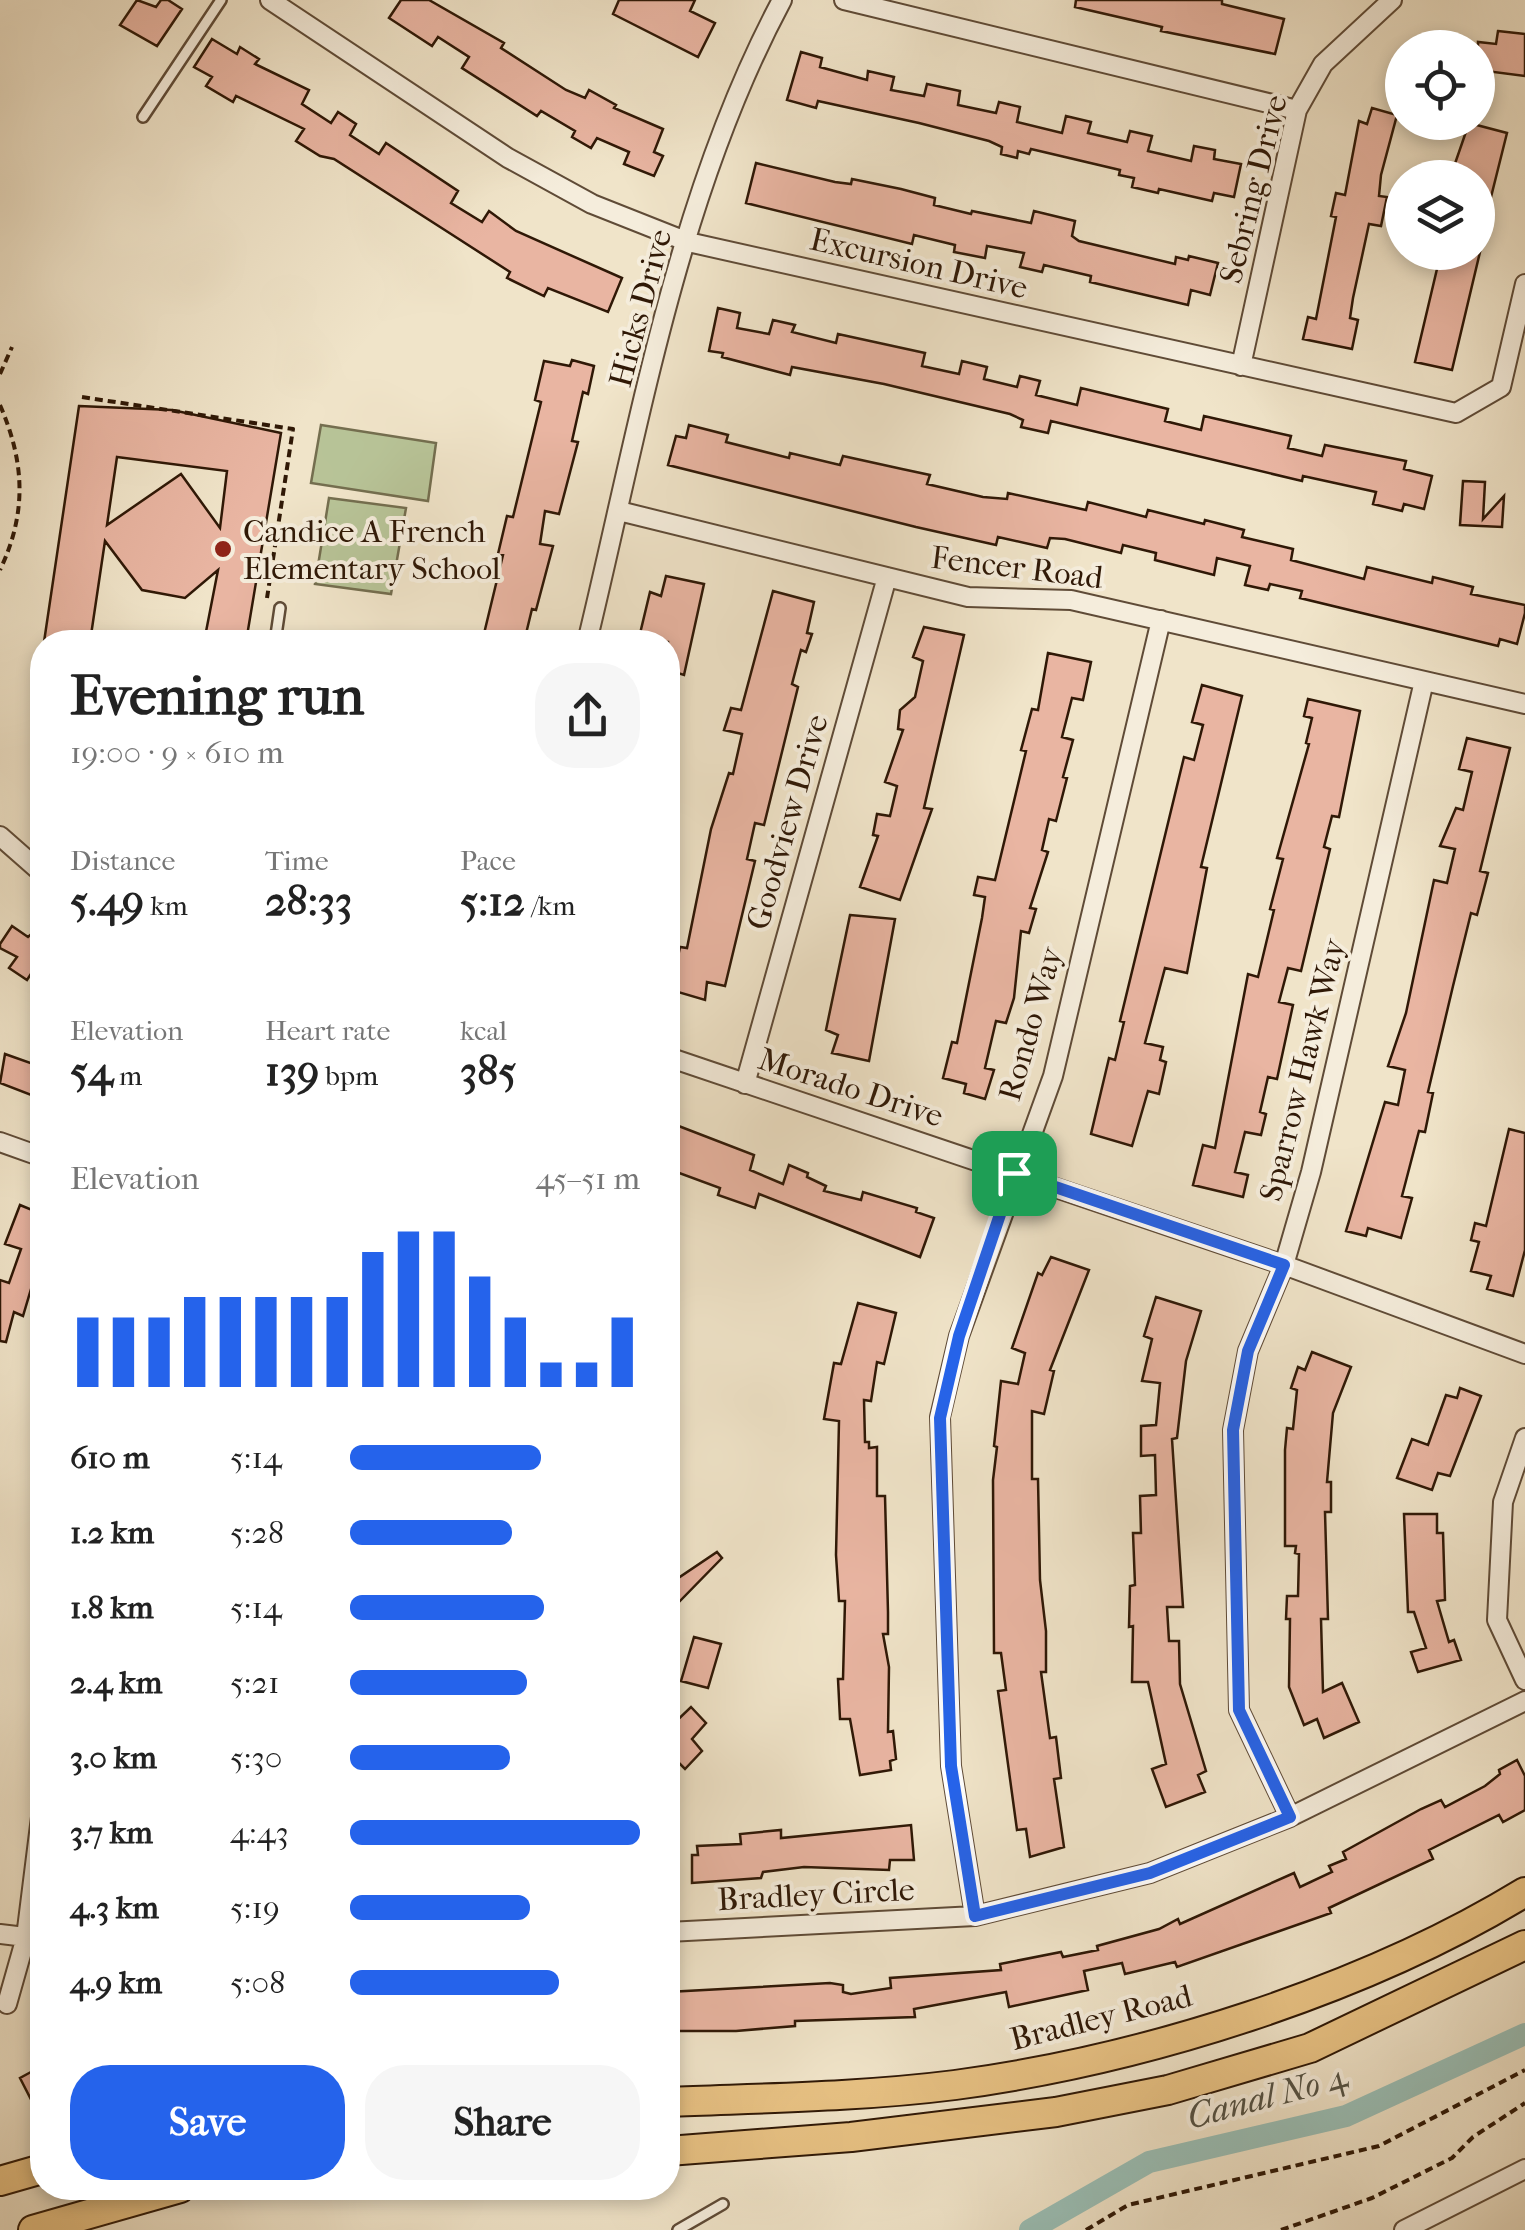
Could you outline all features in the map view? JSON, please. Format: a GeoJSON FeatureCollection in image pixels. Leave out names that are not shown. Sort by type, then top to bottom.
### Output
{"type":"FeatureCollection","features":[{"type":"Feature","properties":{"kind":"main road","name":"Bradley Road"},"geometry":{"type":"LineString","coordinates":[[680,2101],[953,2085],[1132,2050],[1368,1970],[1525,1892]]}},
{"type":"Feature","properties":{"kind":"main road"},"geometry":{"type":"LineString","coordinates":[[680,2150],[888,2133],[1056,2112],[1168,2090],[1310,2048],[1525,1944]]}},
{"type":"Feature","properties":{"kind":"main road"},"geometry":{"type":"LineString","coordinates":[[0,2181],[30,2172]]}},
{"type":"Feature","properties":{"kind":"main road"},"geometry":{"type":"LineString","coordinates":[[32,2230],[138,2200]]}},
{"type":"Feature","properties":{"kind":"street","name":"Excursion Drive"},"geometry":{"type":"LineString","coordinates":[[270,0],[508,158],[592,204],[688,242],[1456,413],[1501,387],[1525,284]]}},
{"type":"Feature","properties":{"kind":"street","name":"Hicks Drive"},"geometry":{"type":"LineString","coordinates":[[589,630],[688,242],[741,76],[782,0]]}},
{"type":"Feature","properties":{"kind":"street"},"geometry":{"type":"LineString","coordinates":[[844,0],[1297,110]]}},
{"type":"Feature","properties":{"kind":"street","name":"Sebring Drive"},"geometry":{"type":"LineString","coordinates":[[1241,366],[1297,110],[1323,64],[1392,0]]}},
{"type":"Feature","properties":{"kind":"street","name":"Fencer Road"},"geometry":{"type":"LineString","coordinates":[[619,511],[968,597],[1071,600],[1525,704]]}},
{"type":"Feature","properties":{"kind":"street","name":"Goodview Drive"},"geometry":{"type":"LineString","coordinates":[[744,1084],[887,577]]}},
{"type":"Feature","properties":{"kind":"street","name":"Rondo Way"},"geometry":{"type":"LineString","coordinates":[[975,1916],[951,1766],[940,1418],[959,1336],[1014,1173],[1052,1076],[1161,620]]}},
{"type":"Feature","properties":{"kind":"street","name":"Sparrow Hawk Way"},"geometry":{"type":"LineString","coordinates":[[1290,1817],[1239,1710],[1233,1430],[1248,1351],[1284,1265],[1311,1172],[1424,681]]}},
{"type":"Feature","properties":{"kind":"street"},"geometry":{"type":"LineString","coordinates":[[4,849],[30,865]]}},
{"type":"Feature","properties":{"kind":"street","name":"Morado Drive"},"geometry":{"type":"LineString","coordinates":[[680,1060],[1284,1265],[1525,1354]]}},
{"type":"Feature","properties":{"kind":"street"},"geometry":{"type":"LineString","coordinates":[[0,1142],[30,1153]]}},
{"type":"Feature","properties":{"kind":"street"},"geometry":{"type":"LineString","coordinates":[[1525,1438],[1503,1502],[1497,1620],[1525,1680]]}},
{"type":"Feature","properties":{"kind":"street","name":"Bradley Circle"},"geometry":{"type":"LineString","coordinates":[[680,1931],[975,1916],[1150,1873],[1290,1817],[1525,1701]]}},
{"type":"Feature","properties":{"kind":"street"},"geometry":{"type":"LineString","coordinates":[[0,1934],[30,1938]]}},
{"type":"Feature","properties":{"kind":"street"},"geometry":{"type":"LineString","coordinates":[[7,2004],[30,1948]]}},
{"type":"Feature","properties":{"kind":"street"},"geometry":{"type":"LineString","coordinates":[[1404,2230],[1525,2169]]}},
{"type":"Feature","properties":{"kind":"lane"},"geometry":{"type":"LineString","coordinates":[[143,116],[221,0]]}},
{"type":"Feature","properties":{"kind":"lane"},"geometry":{"type":"LineString","coordinates":[[276,630],[280,608]]}},
{"type":"Feature","properties":{"kind":"lane"},"geometry":{"type":"LineString","coordinates":[[678,2230],[723,2204]]}},
{"type":"Feature","properties":{"kind":"path"},"geometry":{"type":"LineString","coordinates":[[0,374],[12,347]]}},
{"type":"Feature","properties":{"kind":"path"},"geometry":{"type":"LineString","coordinates":[[82,397],[293,428],[267,601]]}},
{"type":"Feature","properties":{"kind":"path"},"geometry":{"type":"LineString","coordinates":[[0,405],[23,486],[19,518],[0,570]]}},
{"type":"Feature","properties":{"kind":"path"},"geometry":{"type":"LineString","coordinates":[[1086,2230],[1128,2205],[1379,2146],[1525,2070]]}},
{"type":"Feature","properties":{"kind":"path"},"geometry":{"type":"LineString","coordinates":[[1282,2230],[1372,2198],[1452,2158],[1473,2138],[1525,2103]]}},
{"type":"Feature","properties":{"kind":"green space"},"geometry":{"type":"Polygon","coordinates":[[[321,425],[436,443],[428,501],[311,483],[321,425]]]}},
{"type":"Feature","properties":{"kind":"green space"},"geometry":{"type":"Polygon","coordinates":[[[329,498],[406,508],[391,594],[315,584],[329,498]]]}},
{"type":"Feature","properties":{"kind":"building"},"geometry":{"type":"Polygon","coordinates":[[[137,0],[156,7],[161,0],[168,0],[182,9],[157,46],[120,25],[137,0]]]}},
{"type":"Feature","properties":{"kind":"building"},"geometry":{"type":"Polygon","coordinates":[[[401,0],[429,0],[504,43],[501,48],[566,90],[585,98],[589,90],[616,105],[614,108],[663,129],[654,152],[663,156],[654,176],[624,164],[629,152],[597,138],[591,148],[572,137],[575,131],[541,111],[537,116],[462,68],[469,57],[438,37],[432,46],[389,18],[401,0]]]}},
{"type":"Feature","properties":{"kind":"building"},"geometry":{"type":"Polygon","coordinates":[[[619,0],[695,0],[690,11],[715,23],[698,57],[613,14],[619,0]]]}},
{"type":"Feature","properties":{"kind":"building"},"geometry":{"type":"Polygon","coordinates":[[[1076,0],[1222,0],[1222,4],[1284,19],[1275,54],[1161,31],[1162,27],[1075,7],[1076,0]]]}},
{"type":"Feature","properties":{"kind":"building"},"geometry":{"type":"Polygon","coordinates":[[[1498,31],[1525,34],[1525,76],[1495,72],[1498,31]]]}},
{"type":"Feature","properties":{"kind":"building"},"geometry":{"type":"Polygon","coordinates":[[[212,39],[237,54],[240,47],[259,59],[255,64],[309,90],[302,104],[331,123],[338,112],[356,124],[350,135],[379,154],[386,143],[458,191],[451,203],[482,222],[489,211],[516,231],[622,278],[608,312],[548,288],[544,296],[507,278],[510,272],[334,159],[320,156],[296,141],[304,129],[236,96],[233,102],[206,86],[212,77],[194,67],[212,39]]]}},
{"type":"Feature","properties":{"kind":"building"},"geometry":{"type":"Polygon","coordinates":[[[801,52],[822,58],[820,67],[867,80],[868,71],[894,77],[891,90],[924,96],[927,84],[960,91],[958,105],[996,113],[999,102],[1020,107],[1017,122],[1062,133],[1066,116],[1091,122],[1088,133],[1127,142],[1130,131],[1152,136],[1148,151],[1191,161],[1194,146],[1215,150],[1214,159],[1241,164],[1234,197],[1214,193],[1212,201],[1159,189],[1158,193],[1132,187],[1134,178],[1119,175],[1120,170],[1031,149],[1029,154],[1018,151],[1017,158],[1001,154],[1002,147],[989,141],[919,123],[818,101],[816,108],[787,100],[801,52]]]}},
{"type":"Feature","properties":{"kind":"building"},"geometry":{"type":"Polygon","coordinates":[[[1372,108],[1385,112],[1385,140],[1390,140],[1381,175],[1379,196],[1385,197],[1385,207],[1381,226],[1369,224],[1353,298],[1350,318],[1358,320],[1352,349],[1303,339],[1308,317],[1316,319],[1336,217],[1331,216],[1336,193],[1345,195],[1359,121],[1367,124],[1372,108]]]}},
{"type":"Feature","properties":{"kind":"building"},"geometry":{"type":"Polygon","coordinates":[[[1495,130],[1507,133],[1495,181],[1495,160],[1456,160],[1463,140],[1495,140],[1495,130]]]}},
{"type":"Feature","properties":{"kind":"building"},"geometry":{"type":"Polygon","coordinates":[[[756,163],[835,182],[851,184],[852,179],[901,189],[935,198],[934,205],[971,214],[972,211],[1031,223],[1034,211],[1075,221],[1072,236],[1079,241],[1175,264],[1176,257],[1188,260],[1189,256],[1218,263],[1210,295],[1191,290],[1188,305],[1090,282],[1091,276],[1044,265],[1042,272],[1020,267],[1024,253],[987,246],[985,258],[954,252],[955,245],[914,235],[912,244],[746,203],[756,163]]]}},
{"type":"Feature","properties":{"kind":"building"},"geometry":{"type":"Polygon","coordinates":[[[1437,270],[1476,270],[1452,370],[1415,362],[1437,270]]]}},
{"type":"Feature","properties":{"kind":"building"},"geometry":{"type":"Polygon","coordinates":[[[718,308],[740,313],[737,328],[769,334],[773,320],[795,325],[792,332],[836,343],[838,334],[925,353],[922,366],[959,374],[962,361],[987,367],[984,379],[1017,387],[1020,376],[1040,381],[1036,395],[1077,405],[1081,388],[1168,409],[1165,421],[1201,430],[1204,416],[1291,436],[1288,448],[1322,456],[1325,445],[1406,461],[1404,469],[1432,476],[1424,509],[1404,504],[1402,511],[1373,504],[1376,492],[1303,476],[1302,481],[1051,421],[1048,433],[1021,427],[1023,420],[1010,414],[884,384],[792,367],[790,375],[722,357],[723,353],[709,351],[718,308]]]}},
{"type":"Feature","properties":{"kind":"building"},"geometry":{"type":"Polygon","coordinates":[[[572,360],[594,366],[588,394],[583,392],[572,441],[578,442],[559,514],[545,511],[540,544],[553,546],[536,610],[532,609],[527,630],[485,630],[503,555],[498,554],[507,516],[513,517],[541,402],[535,400],[544,361],[570,366],[572,360]]]}},
{"type":"Feature","properties":{"kind":"building"},"geometry":{"type":"Polygon","coordinates":[[[79,406],[172,410],[281,433],[248,630],[206,630],[218,570],[185,598],[142,590],[105,541],[92,630],[46,630],[79,406]],[[117,457],[107,525],[181,474],[220,528],[227,471],[117,457]]]}},
{"type":"Feature","properties":{"kind":"building"},"geometry":{"type":"Polygon","coordinates":[[[689,425],[728,435],[726,442],[789,458],[790,453],[840,465],[843,456],[930,475],[927,484],[983,497],[1007,499],[1008,493],[1086,510],[1088,502],[1146,517],[1148,510],[1204,524],[1205,520],[1244,530],[1242,537],[1293,549],[1291,560],[1364,579],[1367,567],[1432,583],[1433,577],[1473,587],[1471,594],[1525,605],[1525,613],[1517,644],[1500,639],[1498,646],[1300,598],[1302,591],[1270,584],[1268,590],[1245,585],[1250,566],[1217,558],[1214,575],[1155,560],[1156,553],[1123,545],[1121,553],[1065,539],[1050,538],[1047,548],[998,537],[996,545],[668,465],[676,436],[686,438],[689,425]]]}},
{"type":"Feature","properties":{"kind":"building"},"geometry":{"type":"Polygon","coordinates":[[[1463,481],[1485,482],[1483,519],[1504,496],[1502,527],[1460,525],[1463,481]]]}},
{"type":"Feature","properties":{"kind":"building"},"geometry":{"type":"Polygon","coordinates":[[[666,576],[704,584],[684,675],[680,674],[680,630],[641,630],[650,592],[661,596],[666,576]]]}},
{"type":"Feature","properties":{"kind":"building"},"geometry":{"type":"Polygon","coordinates":[[[773,591],[814,602],[807,633],[812,634],[806,652],[801,650],[792,684],[798,687],[764,825],[755,823],[747,859],[755,861],[725,986],[707,982],[705,1000],[680,993],[680,947],[687,948],[711,829],[729,773],[733,774],[742,734],[724,730],[731,708],[741,710],[773,591]]]}},
{"type":"Feature","properties":{"kind":"building"},"geometry":{"type":"Polygon","coordinates":[[[924,627],[964,635],[924,808],[932,809],[900,900],[860,887],[878,836],[873,835],[877,814],[890,816],[897,786],[885,782],[903,730],[898,729],[900,710],[915,697],[923,661],[913,657],[924,627]]]}},
{"type":"Feature","properties":{"kind":"building"},"geometry":{"type":"Polygon","coordinates":[[[1048,653],[1091,662],[1083,700],[1072,698],[1062,737],[1073,740],[1063,777],[1067,778],[1056,821],[1049,819],[1042,850],[1048,852],[1030,908],[1036,909],[1029,933],[1021,931],[1014,998],[1006,1023],[996,1021],[985,1068],[994,1070],[985,1099],[964,1093],[966,1084],[943,1078],[952,1042],[957,1043],[982,918],[985,897],[974,895],[978,877],[995,880],[1026,751],[1021,750],[1032,709],[1038,710],[1048,653]]]}},
{"type":"Feature","properties":{"kind":"building"},"geometry":{"type":"Polygon","coordinates":[[[1202,685],[1242,696],[1201,867],[1207,868],[1187,973],[1165,968],[1145,1043],[1163,1047],[1160,1060],[1166,1062],[1159,1094],[1148,1091],[1132,1146],[1091,1134],[1109,1058],[1115,1060],[1124,1022],[1120,1021],[1184,757],[1194,760],[1203,725],[1192,722],[1202,685]]]}},
{"type":"Feature","properties":{"kind":"building"},"geometry":{"type":"Polygon","coordinates":[[[1308,699],[1360,711],[1339,817],[1332,816],[1324,847],[1330,849],[1301,971],[1288,968],[1279,1002],[1293,1005],[1277,1079],[1268,1077],[1260,1112],[1266,1114],[1261,1135],[1245,1132],[1235,1172],[1248,1175],[1243,1197],[1193,1185],[1203,1145],[1215,1148],[1248,974],[1258,977],[1274,910],[1270,909],[1283,859],[1277,858],[1309,744],[1306,743],[1312,718],[1304,716],[1308,699]]]}},
{"type":"Feature","properties":{"kind":"building"},"geometry":{"type":"Polygon","coordinates":[[[1467,738],[1510,748],[1480,871],[1488,873],[1477,915],[1471,913],[1428,1092],[1433,1093],[1425,1132],[1419,1131],[1402,1196],[1412,1198],[1401,1238],[1368,1228],[1366,1236],[1346,1231],[1385,1102],[1398,1105],[1405,1070],[1388,1066],[1406,1013],[1434,880],[1447,883],[1455,849],[1440,846],[1456,808],[1463,810],[1472,772],[1459,769],[1467,738]]]}},
{"type":"Feature","properties":{"kind":"building"},"geometry":{"type":"Polygon","coordinates":[[[850,915],[895,919],[869,1061],[832,1053],[838,1035],[826,1030],[850,915]]]}},
{"type":"Feature","properties":{"kind":"building"},"geometry":{"type":"Polygon","coordinates":[[[12,926],[28,937],[27,980],[9,968],[17,957],[0,948],[0,944],[12,926]]]}},
{"type":"Feature","properties":{"kind":"building"},"geometry":{"type":"Polygon","coordinates":[[[5,1054],[30,1063],[30,1095],[0,1083],[5,1054]]]}},
{"type":"Feature","properties":{"kind":"building"},"geometry":{"type":"Polygon","coordinates":[[[680,1127],[754,1155],[750,1170],[783,1184],[789,1165],[826,1186],[824,1191],[861,1200],[863,1192],[917,1208],[916,1212],[934,1218],[920,1257],[759,1194],[755,1208],[718,1195],[720,1188],[680,1173],[680,1127]]]}},
{"type":"Feature","properties":{"kind":"building"},"geometry":{"type":"Polygon","coordinates":[[[1509,1129],[1525,1133],[1525,1250],[1513,1296],[1487,1289],[1491,1276],[1471,1271],[1479,1242],[1471,1240],[1475,1223],[1486,1226],[1509,1129]]]}},
{"type":"Feature","properties":{"kind":"building"},"geometry":{"type":"Polygon","coordinates":[[[20,1205],[30,1209],[30,1292],[23,1316],[14,1312],[6,1342],[0,1341],[0,1280],[9,1283],[21,1249],[5,1244],[20,1205]]]}},
{"type":"Feature","properties":{"kind":"building"},"geometry":{"type":"Polygon","coordinates":[[[1051,1257],[1089,1270],[1050,1370],[1054,1371],[1044,1414],[1032,1411],[1032,1479],[1038,1479],[1040,1580],[1046,1631],[1046,1672],[1041,1672],[1050,1738],[1056,1737],[1061,1778],[1054,1779],[1064,1847],[1030,1857],[1026,1829],[1017,1830],[998,1691],[1006,1690],[1001,1653],[994,1653],[994,1446],[1001,1381],[1018,1384],[1025,1353],[1012,1348],[1038,1273],[1042,1275],[1051,1257]]]}},
{"type":"Feature","properties":{"kind":"building"},"geometry":{"type":"Polygon","coordinates":[[[1156,1297],[1201,1311],[1186,1361],[1177,1438],[1172,1439],[1183,1607],[1167,1607],[1169,1641],[1179,1641],[1180,1684],[1206,1771],[1198,1775],[1205,1792],[1166,1807],[1152,1769],[1166,1764],[1148,1682],[1132,1682],[1133,1626],[1129,1627],[1130,1586],[1135,1585],[1133,1533],[1141,1533],[1140,1496],[1156,1495],[1155,1455],[1141,1456],[1141,1426],[1156,1425],[1160,1383],[1142,1381],[1152,1339],[1144,1336],[1156,1297]]]}},
{"type":"Feature","properties":{"kind":"building"},"geometry":{"type":"Polygon","coordinates":[[[858,1303],[896,1313],[884,1364],[877,1362],[871,1401],[864,1400],[865,1442],[869,1442],[869,1448],[877,1447],[877,1496],[885,1496],[888,1634],[883,1634],[889,1667],[888,1732],[893,1731],[896,1759],[890,1761],[891,1770],[860,1775],[850,1719],[840,1719],[838,1679],[843,1679],[845,1601],[839,1601],[836,1555],[839,1421],[824,1419],[834,1363],[841,1364],[858,1303]]]}},
{"type":"Feature","properties":{"kind":"building"},"geometry":{"type":"Polygon","coordinates":[[[1312,1352],[1351,1367],[1333,1413],[1327,1482],[1331,1482],[1331,1512],[1325,1512],[1328,1619],[1321,1619],[1323,1692],[1342,1683],[1359,1722],[1324,1738],[1317,1719],[1304,1725],[1289,1687],[1290,1619],[1286,1619],[1287,1596],[1298,1596],[1299,1554],[1295,1553],[1296,1546],[1285,1546],[1287,1428],[1293,1429],[1297,1390],[1291,1388],[1298,1367],[1305,1370],[1312,1352]]]}},
{"type":"Feature","properties":{"kind":"building"},"geometry":{"type":"Polygon","coordinates":[[[1460,1388],[1481,1396],[1450,1476],[1438,1473],[1432,1490],[1397,1478],[1412,1439],[1428,1445],[1446,1395],[1457,1398],[1460,1388]]]}},
{"type":"Feature","properties":{"kind":"building"},"geometry":{"type":"Polygon","coordinates":[[[1404,1514],[1437,1514],[1437,1533],[1443,1533],[1445,1600],[1437,1601],[1449,1642],[1454,1640],[1461,1660],[1418,1672],[1411,1652],[1426,1648],[1414,1612],[1408,1612],[1404,1514]]]}},
{"type":"Feature","properties":{"kind":"building"},"geometry":{"type":"Polygon","coordinates":[[[717,1552],[722,1558],[680,1601],[680,1577],[717,1552]]]}},
{"type":"Feature","properties":{"kind":"building"},"geometry":{"type":"Polygon","coordinates":[[[694,1637],[721,1644],[708,1688],[681,1681],[694,1637]]]}},
{"type":"Feature","properties":{"kind":"building"},"geometry":{"type":"Polygon","coordinates":[[[691,1707],[706,1723],[692,1739],[702,1751],[685,1769],[680,1764],[680,1718],[691,1707]]]}},
{"type":"Feature","properties":{"kind":"building"},"geometry":{"type":"Polygon","coordinates":[[[1517,1760],[1525,1776],[1525,1810],[1503,1822],[1499,1815],[1429,1850],[1433,1859],[1329,1908],[1331,1913],[1177,1967],[1175,1962],[1125,1974],[1122,1963],[1084,1971],[1088,1990],[1009,2007],[1006,1992],[914,2009],[915,2017],[795,2021],[795,2026],[736,2031],[680,2031],[680,1991],[830,1983],[843,1985],[843,1992],[851,1994],[891,1988],[890,1978],[1001,1970],[1000,1964],[1061,1952],[1063,1957],[1098,1950],[1097,1946],[1159,1929],[1178,1919],[1180,1924],[1294,1873],[1300,1887],[1332,1872],[1329,1866],[1346,1859],[1343,1852],[1421,1809],[1441,1800],[1445,1807],[1485,1786],[1500,1774],[1499,1770],[1517,1760]]]}},
{"type":"Feature","properties":{"kind":"building"},"geometry":{"type":"Polygon","coordinates":[[[911,1825],[914,1860],[890,1860],[889,1870],[804,1867],[763,1872],[761,1878],[692,1883],[692,1855],[698,1855],[697,1846],[741,1844],[740,1834],[781,1830],[781,1838],[911,1825]]]}},
{"type":"Feature","properties":{"kind":"building"},"geometry":{"type":"Polygon","coordinates":[[[30,2073],[30,2098],[20,2078],[30,2073]]]}},
{"type":"Feature","properties":{"kind":"waterway","name":"Canal No 4"},"geometry":{"type":"LineString","coordinates":[[1030,2230],[1149,2162],[1346,2116],[1525,2034]]}},
{"type":"Feature","properties":{"kind":"place","name":"Candice A French Elementary School"},"geometry":{"type":"Point","coordinates":[223,549]}},
{"type":"Feature","properties":{"kind":"route"},"geometry":{"type":"LineString","coordinates":[[1014,1173],[1284,1265],[1248,1351],[1233,1430],[1239,1710],[1290,1817],[1150,1873],[975,1916],[951,1766],[945,1673],[940,1418],[959,1336],[1014,1173]]}}]}
